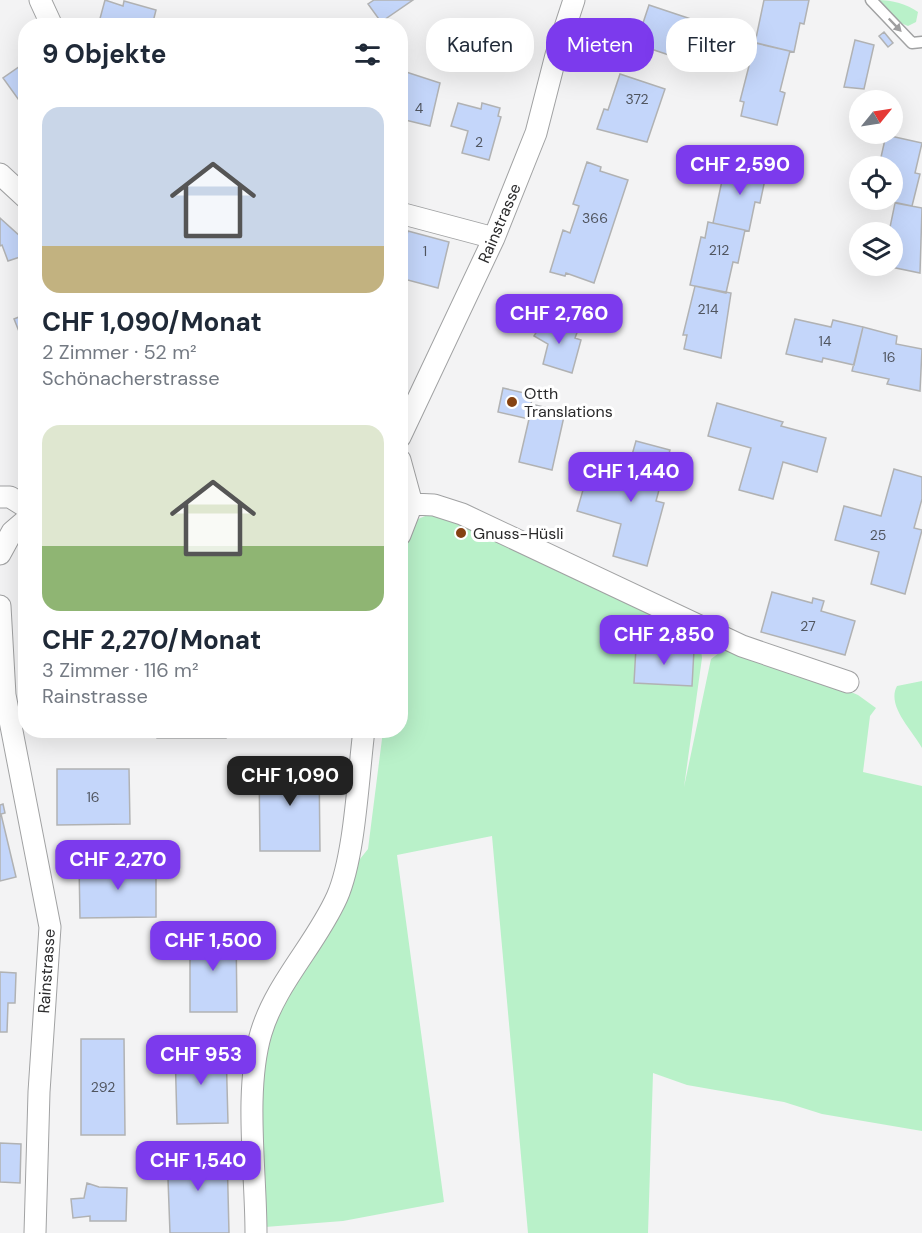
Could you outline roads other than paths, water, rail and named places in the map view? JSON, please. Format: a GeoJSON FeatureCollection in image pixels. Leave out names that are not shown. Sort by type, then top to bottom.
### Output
{"type":"FeatureCollection","features":[{"type":"Feature","properties":{"kind":"street"},"geometry":{"type":"LineString","coordinates":[[40,0],[48,18]]}},
{"type":"Feature","properties":{"kind":"street","name":"Rainstrasse"},"geometry":{"type":"LineString","coordinates":[[408,420],[494,238],[536,133],[556,55],[574,0]]}},
{"type":"Feature","properties":{"kind":"street"},"geometry":{"type":"LineString","coordinates":[[0,174],[18,191]]}},
{"type":"Feature","properties":{"kind":"street"},"geometry":{"type":"LineString","coordinates":[[408,215],[494,238]]}},
{"type":"Feature","properties":{"kind":"street"},"geometry":{"type":"LineString","coordinates":[[408,489],[412,504],[408,514]]}},
{"type":"Feature","properties":{"kind":"street"},"geometry":{"type":"LineString","coordinates":[[0,497],[10,497],[18,502]]}},
{"type":"Feature","properties":{"kind":"street"},"geometry":{"type":"LineString","coordinates":[[412,504],[434,505],[462,514],[742,646],[848,682]]}},
{"type":"Feature","properties":{"kind":"street"},"geometry":{"type":"LineString","coordinates":[[0,554],[12,532],[18,527]]}},
{"type":"Feature","properties":{"kind":"street","name":"Rainstrasse"},"geometry":{"type":"LineString","coordinates":[[0,606],[5,695],[50,927],[43,1002],[35,1233]]}},
{"type":"Feature","properties":{"kind":"street"},"geometry":{"type":"LineString","coordinates":[[256,1233],[253,1074],[261,1032],[273,1004],[337,897],[346,866],[363,738]]}},
{"type":"Feature","properties":{"kind":"lane"},"geometry":{"type":"LineString","coordinates":[[871,0],[912,43],[922,42]]}},
{"type":"Feature","properties":{"kind":"place","name":"Otth Translations"},"geometry":{"type":"Point","coordinates":[512,402]}},
{"type":"Feature","properties":{"kind":"place","name":"Gnuss-Hüsli"},"geometry":{"type":"Point","coordinates":[461,533]}}]}
